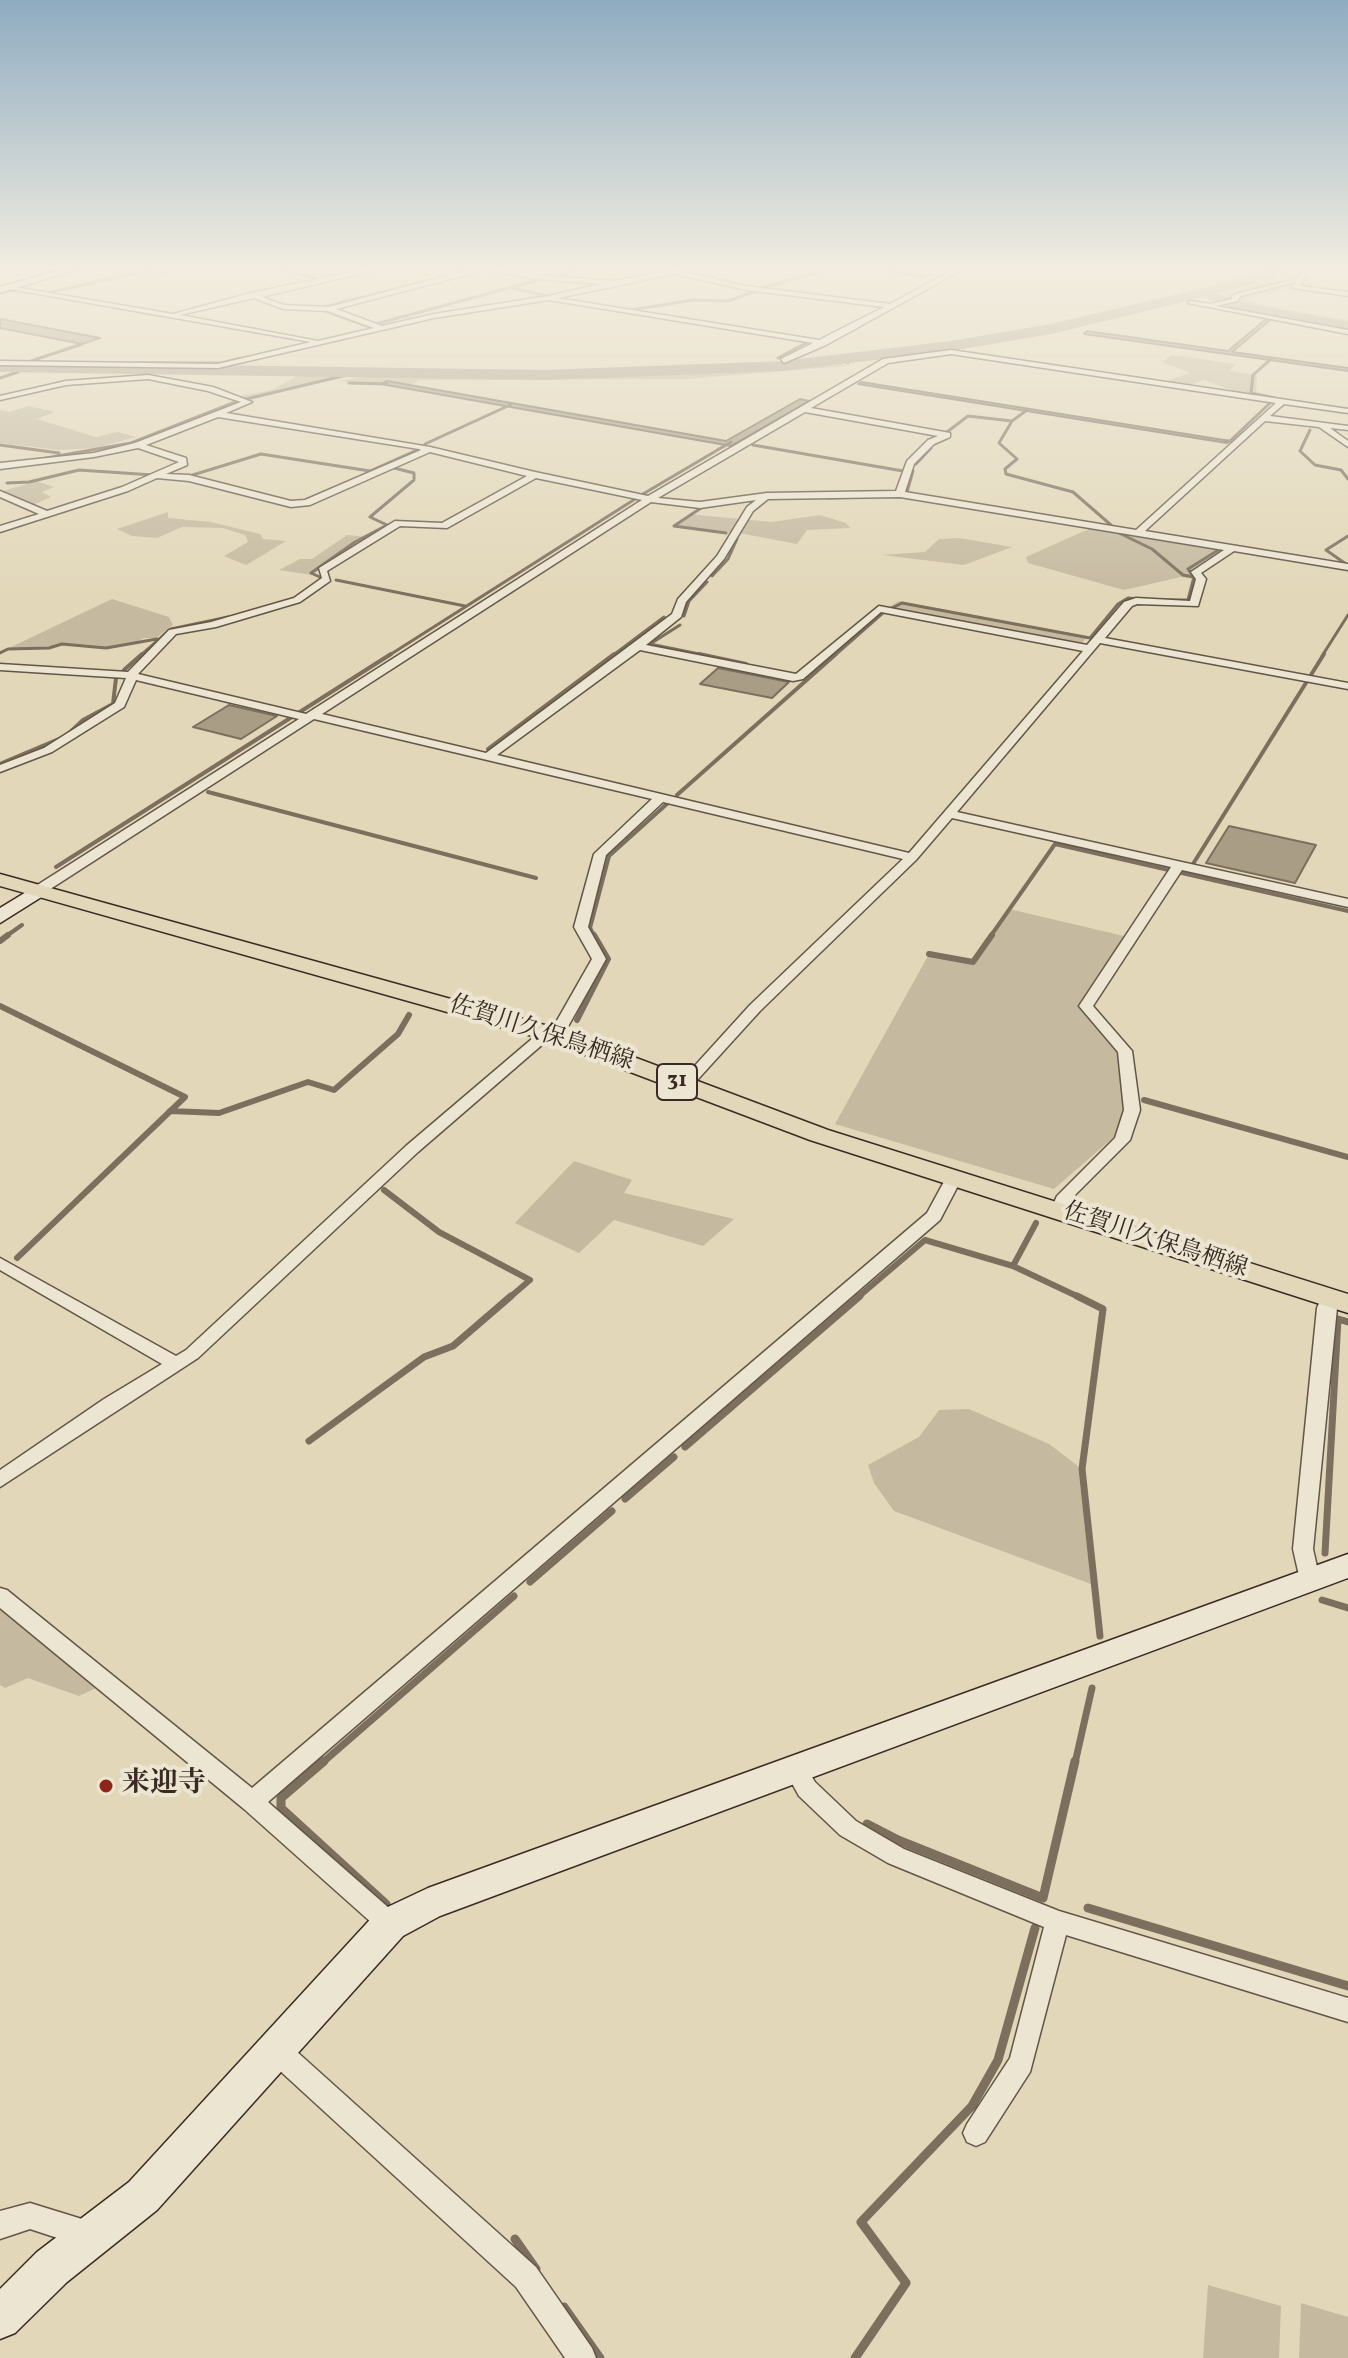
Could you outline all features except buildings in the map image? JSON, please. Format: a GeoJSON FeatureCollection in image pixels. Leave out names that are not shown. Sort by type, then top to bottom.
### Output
{"type":"FeatureCollection","features":[{"type":"Feature","properties":{"kind":"main road","name":"佐賀川久保鳥栖線"},"geometry":{"type":"LineString","coordinates":[[0,880],[551,1034],[819,1135],[1339,1301]]}},
{"type":"Feature","properties":{"kind":"street"},"geometry":{"type":"LineString","coordinates":[[0,398],[66,383],[139,376]]}},
{"type":"Feature","properties":{"kind":"street"},"geometry":{"type":"LineString","coordinates":[[0,466],[94,455],[138,445],[244,400],[154,376]]}},
{"type":"Feature","properties":{"kind":"street"},"geometry":{"type":"LineString","coordinates":[[0,917],[649,499],[861,376]]}},
{"type":"Feature","properties":{"kind":"street"},"geometry":{"type":"LineString","coordinates":[[1110,376],[1348,411]]}},
{"type":"Feature","properties":{"kind":"street"},"geometry":{"type":"LineString","coordinates":[[1139,532],[1281,402]]}},
{"type":"Feature","properties":{"kind":"street"},"geometry":{"type":"LineString","coordinates":[[803,409],[947,435],[931,442],[910,463],[900,494]]}},
{"type":"Feature","properties":{"kind":"street"},"geometry":{"type":"LineString","coordinates":[[216,414],[430,449],[649,499],[700,505],[767,496],[900,494],[1344,566]]}},
{"type":"Feature","properties":{"kind":"street"},"geometry":{"type":"LineString","coordinates":[[1263,418],[1348,428]]}},
{"type":"Feature","properties":{"kind":"street"},"geometry":{"type":"LineString","coordinates":[[1322,426],[1348,445]]}},
{"type":"Feature","properties":{"kind":"street"},"geometry":{"type":"LineString","coordinates":[[0,529],[160,476],[184,463],[183,460],[138,445]]}},
{"type":"Feature","properties":{"kind":"street"},"geometry":{"type":"LineString","coordinates":[[160,476],[189,478],[291,504],[307,503],[430,449]]}},
{"type":"Feature","properties":{"kind":"street"},"geometry":{"type":"LineString","coordinates":[[0,769],[48,750],[120,705],[130,675],[173,632],[212,625],[297,600],[327,579],[322,570],[398,523],[444,526],[535,475]]}},
{"type":"Feature","properties":{"kind":"street"},"geometry":{"type":"LineString","coordinates":[[0,494],[47,514]]}},
{"type":"Feature","properties":{"kind":"street"},"geometry":{"type":"LineString","coordinates":[[489,756],[677,615],[681,601],[721,557],[750,509],[767,496]]}},
{"type":"Feature","properties":{"kind":"street"},"geometry":{"type":"LineString","coordinates":[[685,1085],[755,1008],[912,857],[1128,604],[1136,601],[1194,604],[1201,579],[1196,572],[1233,548]]}},
{"type":"Feature","properties":{"kind":"street"},"geometry":{"type":"LineString","coordinates":[[1344,566],[1337,571],[1348,581]]}},
{"type":"Feature","properties":{"kind":"street"},"geometry":{"type":"LineString","coordinates":[[636,646],[793,678],[799,677],[879,609],[1348,686]]}},
{"type":"Feature","properties":{"kind":"street"},"geometry":{"type":"LineString","coordinates":[[0,667],[130,675],[662,796],[912,857]]}},
{"type":"Feature","properties":{"kind":"street"},"geometry":{"type":"LineString","coordinates":[[0,1480],[74,1428],[192,1354],[412,1149],[538,1041],[561,1027],[599,959],[581,927],[600,854],[662,796]]}},
{"type":"Feature","properties":{"kind":"street"},"geometry":{"type":"LineString","coordinates":[[949,814],[1176,869],[1348,903]]}},
{"type":"Feature","properties":{"kind":"street"},"geometry":{"type":"LineString","coordinates":[[1058,1211],[1065,1196],[1122,1140],[1132,1110],[1125,1051],[1086,1006],[1176,869]]}},
{"type":"Feature","properties":{"kind":"street"},"geometry":{"type":"LineString","coordinates":[[252,1802],[934,1216],[954,1178]]}},
{"type":"Feature","properties":{"kind":"street"},"geometry":{"type":"LineString","coordinates":[[0,1263],[176,1364]]}},
{"type":"Feature","properties":{"kind":"street"},"geometry":{"type":"LineString","coordinates":[[1310,1580],[1303,1549],[1326,1308],[1339,1301]]}},
{"type":"Feature","properties":{"kind":"street"},"geometry":{"type":"LineString","coordinates":[[0,2318],[90,2234],[143,2196],[390,1924],[428,1904],[1348,1566]]}},
{"type":"Feature","properties":{"kind":"street"},"geometry":{"type":"LineString","coordinates":[[0,1596],[252,1802],[390,1924]]}},
{"type":"Feature","properties":{"kind":"street"},"geometry":{"type":"LineString","coordinates":[[795,1769],[807,1789],[848,1828],[896,1856],[1057,1921],[1348,2010]]}},
{"type":"Feature","properties":{"kind":"street"},"geometry":{"type":"LineString","coordinates":[[976,2133],[1021,2063],[1057,1921]]}},
{"type":"Feature","properties":{"kind":"street"},"geometry":{"type":"LineString","coordinates":[[276,2050],[526,2277],[582,2358]]}},
{"type":"Feature","properties":{"kind":"street"},"geometry":{"type":"LineString","coordinates":[[0,2225],[30,2216],[90,2234]]}},
{"type":"Feature","properties":{"kind":"shaded area"},"geometry":{"type":"Polygon","coordinates":[[[297,376],[338,377],[246,398],[240,396],[272,390],[297,376]]]}},
{"type":"Feature","properties":{"kind":"shaded area"},"geometry":{"type":"Polygon","coordinates":[[[372,376],[722,376],[685,379],[420,380],[410,385],[386,381],[378,384],[338,381],[372,376]]]}},
{"type":"Feature","properties":{"kind":"shaded area"},"geometry":{"type":"Polygon","coordinates":[[[1181,376],[1257,376],[1256,393],[1280,400],[1228,392],[1231,390],[1204,380],[1187,386],[1164,382],[1181,376]]]}},
{"type":"Feature","properties":{"kind":"shaded area"},"geometry":{"type":"Polygon","coordinates":[[[387,381],[726,441],[800,399],[809,401],[731,446],[381,384],[387,381]]]}},
{"type":"Feature","properties":{"kind":"shaded area"},"geometry":{"type":"Polygon","coordinates":[[[861,382],[1230,441],[1227,443],[858,384],[861,382]]]}},
{"type":"Feature","properties":{"kind":"shaded area"},"geometry":{"type":"Polygon","coordinates":[[[29,406],[55,412],[37,419],[96,437],[118,432],[136,437],[95,448],[59,450],[0,443],[0,410],[9,412],[29,406]]]}},
{"type":"Feature","properties":{"kind":"shaded area"},"geometry":{"type":"Polygon","coordinates":[[[36,481],[54,487],[42,492],[51,497],[33,505],[0,492],[36,481]]]}},
{"type":"Feature","properties":{"kind":"shaded area"},"geometry":{"type":"Polygon","coordinates":[[[168,512],[168,518],[211,522],[260,534],[263,539],[286,541],[246,565],[224,556],[248,542],[245,535],[223,528],[182,527],[157,538],[132,536],[117,529],[168,512]]]}},
{"type":"Feature","properties":{"kind":"shaded area"},"geometry":{"type":"Polygon","coordinates":[[[689,514],[771,522],[820,515],[846,523],[850,528],[807,530],[797,544],[744,534],[673,527],[689,514]]]}},
{"type":"Feature","properties":{"kind":"shaded area"},"geometry":{"type":"Polygon","coordinates":[[[1093,527],[1223,549],[1192,570],[1192,579],[1181,577],[1124,590],[1028,563],[1026,557],[1093,527]]]}},
{"type":"Feature","properties":{"kind":"shaded area"},"geometry":{"type":"Polygon","coordinates":[[[347,535],[368,537],[312,575],[279,570],[300,559],[312,559],[347,535]]]}},
{"type":"Feature","properties":{"kind":"shaded area"},"geometry":{"type":"Polygon","coordinates":[[[959,538],[1012,547],[964,565],[882,555],[925,552],[939,539],[959,538]]]}},
{"type":"Feature","properties":{"kind":"shaded area"},"geometry":{"type":"Polygon","coordinates":[[[112,599],[169,617],[173,625],[156,638],[144,638],[133,644],[106,647],[62,643],[50,648],[9,648],[112,599]]]}},
{"type":"Feature","properties":{"kind":"shaded area"},"geometry":{"type":"Polygon","coordinates":[[[899,601],[1087,636],[1081,645],[887,608],[899,601]]]}},
{"type":"Feature","properties":{"kind":"shaded area"},"geometry":{"type":"Polygon","coordinates":[[[718,668],[789,682],[772,698],[700,684],[718,668]]]}},
{"type":"Feature","properties":{"kind":"shaded area"},"geometry":{"type":"Polygon","coordinates":[[[229,705],[277,716],[241,739],[193,727],[229,705]]]}},
{"type":"Feature","properties":{"kind":"shaded area"},"geometry":{"type":"Polygon","coordinates":[[[1229,826],[1316,845],[1295,883],[1206,863],[1229,826]]]}},
{"type":"Feature","properties":{"kind":"shaded area"},"geometry":{"type":"Polygon","coordinates":[[[1009,909],[1124,936],[1080,1008],[1119,1050],[1124,1107],[1114,1137],[1054,1189],[835,1124],[929,954],[973,962],[1009,909]]]}},
{"type":"Feature","properties":{"kind":"shaded area"},"geometry":{"type":"Polygon","coordinates":[[[574,1161],[632,1180],[624,1193],[734,1219],[703,1246],[614,1220],[579,1253],[515,1223],[574,1161]]]}},
{"type":"Feature","properties":{"kind":"shaded area"},"geometry":{"type":"Polygon","coordinates":[[[969,1409],[1049,1444],[1078,1466],[1091,1584],[894,1511],[874,1483],[868,1465],[919,1437],[939,1410],[969,1409]]]}},
{"type":"Feature","properties":{"kind":"shaded area"},"geometry":{"type":"Polygon","coordinates":[[[0,1609],[96,1688],[79,1696],[28,1678],[5,1688],[0,1685],[0,1609]]]}},
{"type":"Feature","properties":{"kind":"shaded area"},"geometry":{"type":"Polygon","coordinates":[[[1208,2285],[1281,2306],[1279,2358],[1203,2358],[1208,2285]]]}},
{"type":"Feature","properties":{"kind":"shaded area"},"geometry":{"type":"Polygon","coordinates":[[[1301,2303],[1348,2317],[1348,2358],[1299,2358],[1301,2303]]]}},
{"type":"Feature","properties":{"kind":"waterway"},"geometry":{"type":"LineString","coordinates":[[0,378],[6,376]]}},
{"type":"Feature","properties":{"kind":"waterway"},"geometry":{"type":"LineString","coordinates":[[35,460],[131,443],[238,401],[343,376]]}},
{"type":"Feature","properties":{"kind":"waterway"},"geometry":{"type":"LineString","coordinates":[[1253,376],[1251,393],[1275,398]]}},
{"type":"Feature","properties":{"kind":"waterway"},"geometry":{"type":"LineString","coordinates":[[349,383],[387,384]]}},
{"type":"Feature","properties":{"kind":"waterway"},"geometry":{"type":"LineString","coordinates":[[1225,441],[1230,441],[1270,403]]}},
{"type":"Feature","properties":{"kind":"waterway"},"geometry":{"type":"LineString","coordinates":[[425,444],[510,405]]}},
{"type":"Feature","properties":{"kind":"waterway"},"geometry":{"type":"LineString","coordinates":[[1012,421],[1027,410]]}},
{"type":"Feature","properties":{"kind":"waterway"},"geometry":{"type":"LineString","coordinates":[[947,432],[968,416],[1012,421]]}},
{"type":"Feature","properties":{"kind":"waterway"},"geometry":{"type":"LineString","coordinates":[[1012,421],[999,443],[1017,459],[1005,469],[1006,474],[1073,492],[1111,525]]}},
{"type":"Feature","properties":{"kind":"waterway"},"geometry":{"type":"LineString","coordinates":[[1310,430],[1300,451],[1315,465],[1341,470],[1348,479]]}},
{"type":"Feature","properties":{"kind":"waterway"},"geometry":{"type":"LineString","coordinates":[[935,444],[948,438]]}},
{"type":"Feature","properties":{"kind":"waterway"},"geometry":{"type":"LineString","coordinates":[[388,656],[643,494],[731,442]]}},
{"type":"Feature","properties":{"kind":"waterway"},"geometry":{"type":"LineString","coordinates":[[0,445],[59,453]]}},
{"type":"Feature","properties":{"kind":"waterway"},"geometry":{"type":"LineString","coordinates":[[753,445],[903,471]]}},
{"type":"Feature","properties":{"kind":"waterway"},"geometry":{"type":"LineString","coordinates":[[916,464],[931,448]]}},
{"type":"Feature","properties":{"kind":"waterway"},"geometry":{"type":"LineString","coordinates":[[186,477],[261,454],[370,471],[417,450]]}},
{"type":"Feature","properties":{"kind":"waterway"},"geometry":{"type":"LineString","coordinates":[[316,584],[322,578],[311,573],[355,542],[387,525],[370,517],[414,480],[414,473],[394,468]]}},
{"type":"Feature","properties":{"kind":"waterway"},"geometry":{"type":"LineString","coordinates":[[7,483],[29,482],[79,470],[153,475]]}},
{"type":"Feature","properties":{"kind":"waterway"},"geometry":{"type":"LineString","coordinates":[[907,492],[913,471]]}},
{"type":"Feature","properties":{"kind":"waterway"},"geometry":{"type":"LineString","coordinates":[[827,498],[864,497]]}},
{"type":"Feature","properties":{"kind":"waterway"},"geometry":{"type":"LineString","coordinates":[[704,506],[674,526],[726,533]]}},
{"type":"Feature","properties":{"kind":"waterway"},"geometry":{"type":"LineString","coordinates":[[1117,532],[1152,549],[1183,575],[1194,577]]}},
{"type":"Feature","properties":{"kind":"waterway"},"geometry":{"type":"LineString","coordinates":[[1346,564],[1326,550],[1348,536]]}},
{"type":"Feature","properties":{"kind":"waterway"},"geometry":{"type":"LineString","coordinates":[[712,576],[728,559],[737,539]]}},
{"type":"Feature","properties":{"kind":"waterway"},"geometry":{"type":"LineString","coordinates":[[1194,577],[1188,569],[1220,549]]}},
{"type":"Feature","properties":{"kind":"waterway"},"geometry":{"type":"LineString","coordinates":[[1151,600],[1188,600],[1194,577]]}},
{"type":"Feature","properties":{"kind":"waterway"},"geometry":{"type":"LineString","coordinates":[[336,580],[465,606]]}},
{"type":"Feature","properties":{"kind":"waterway"},"geometry":{"type":"LineString","coordinates":[[684,616],[689,601],[707,582]]}},
{"type":"Feature","properties":{"kind":"waterway"},"geometry":{"type":"LineString","coordinates":[[890,609],[902,603],[1090,638],[1118,604],[1128,598],[1140,599]]}},
{"type":"Feature","properties":{"kind":"waterway"},"geometry":{"type":"LineString","coordinates":[[834,656],[884,612]]}},
{"type":"Feature","properties":{"kind":"waterway"},"geometry":{"type":"LineString","coordinates":[[1322,656],[1348,615]]}},
{"type":"Feature","properties":{"kind":"waterway"},"geometry":{"type":"LineString","coordinates":[[140,656],[171,629],[228,617]]}},
{"type":"Feature","properties":{"kind":"waterway"},"geometry":{"type":"LineString","coordinates":[[612,656],[664,617]]}},
{"type":"Feature","properties":{"kind":"waterway"},"geometry":{"type":"LineString","coordinates":[[680,625],[650,644],[709,656]]}},
{"type":"Feature","properties":{"kind":"waterway"},"geometry":{"type":"LineString","coordinates":[[0,653],[8,649],[49,648],[62,644],[106,648],[157,639]]}},
{"type":"Feature","properties":{"kind":"waterway"},"geometry":{"type":"LineString","coordinates":[[124,670],[142,654]]}},
{"type":"Feature","properties":{"kind":"waterway"},"geometry":{"type":"LineString","coordinates":[[56,867],[391,654]]}},
{"type":"Feature","properties":{"kind":"waterway"},"geometry":{"type":"LineString","coordinates":[[488,749],[614,654]]}},
{"type":"Feature","properties":{"kind":"waterway"},"geometry":{"type":"LineString","coordinates":[[699,654],[746,664]]}},
{"type":"Feature","properties":{"kind":"waterway"},"geometry":{"type":"LineString","coordinates":[[677,795],[836,654]]}},
{"type":"Feature","properties":{"kind":"waterway"},"geometry":{"type":"LineString","coordinates":[[1193,864],[1324,654]]}},
{"type":"Feature","properties":{"kind":"waterway"},"geometry":{"type":"LineString","coordinates":[[0,764],[66,736],[83,720],[113,704],[116,678]]}},
{"type":"Feature","properties":{"kind":"waterway"},"geometry":{"type":"LineString","coordinates":[[208,792],[536,878]]}},
{"type":"Feature","properties":{"kind":"waterway"},"geometry":{"type":"LineString","coordinates":[[595,937],[590,928],[609,856],[669,802]]}},
{"type":"Feature","properties":{"kind":"waterway"},"geometry":{"type":"LineString","coordinates":[[990,937],[1055,844],[1348,911]]}},
{"type":"Feature","properties":{"kind":"waterway"},"geometry":{"type":"LineString","coordinates":[[5,937],[22,925]]}},
{"type":"Feature","properties":{"kind":"waterway"},"geometry":{"type":"LineString","coordinates":[[0,941],[8,935]]}},
{"type":"Feature","properties":{"kind":"waterway"},"geometry":{"type":"LineString","coordinates":[[577,1020],[608,959],[594,935]]}},
{"type":"Feature","properties":{"kind":"waterway"},"geometry":{"type":"LineString","coordinates":[[929,954],[973,962],[992,935]]}},
{"type":"Feature","properties":{"kind":"waterway"},"geometry":{"type":"LineString","coordinates":[[0,1006],[185,1097],[170,1111]]}},
{"type":"Feature","properties":{"kind":"waterway"},"geometry":{"type":"LineString","coordinates":[[170,1111],[219,1113],[308,1082],[334,1090],[398,1034],[409,1015]]}},
{"type":"Feature","properties":{"kind":"waterway"},"geometry":{"type":"LineString","coordinates":[[1144,1100],[1348,1157]]}},
{"type":"Feature","properties":{"kind":"waterway"},"geometry":{"type":"LineString","coordinates":[[17,1258],[170,1111]]}},
{"type":"Feature","properties":{"kind":"waterway"},"geometry":{"type":"LineString","coordinates":[[384,1190],[439,1232],[530,1280],[509,1298]]}},
{"type":"Feature","properties":{"kind":"waterway"},"geometry":{"type":"LineString","coordinates":[[1013,1266],[1036,1223]]}},
{"type":"Feature","properties":{"kind":"waterway"},"geometry":{"type":"LineString","coordinates":[[857,1298],[925,1240],[1013,1266]]}},
{"type":"Feature","properties":{"kind":"waterway"},"geometry":{"type":"LineString","coordinates":[[1013,1266],[1081,1298]]}},
{"type":"Feature","properties":{"kind":"waterway"},"geometry":{"type":"LineString","coordinates":[[309,1441],[424,1357],[453,1346],[511,1296]]}},
{"type":"Feature","properties":{"kind":"waterway"},"geometry":{"type":"LineString","coordinates":[[685,1447],[860,1296]]}},
{"type":"Feature","properties":{"kind":"waterway"},"geometry":{"type":"LineString","coordinates":[[1077,1296],[1081,1298]]}},
{"type":"Feature","properties":{"kind":"waterway"},"geometry":{"type":"LineString","coordinates":[[1081,1298],[1103,1309],[1082,1469],[1100,1636]]}},
{"type":"Feature","properties":{"kind":"waterway"},"geometry":{"type":"LineString","coordinates":[[1325,1553],[1338,1319],[1348,1322]]}},
{"type":"Feature","properties":{"kind":"waterway"},"geometry":{"type":"LineString","coordinates":[[625,1499],[674,1457]]}},
{"type":"Feature","properties":{"kind":"waterway"},"geometry":{"type":"LineString","coordinates":[[530,1582],[612,1511]]}},
{"type":"Feature","properties":{"kind":"waterway"},"geometry":{"type":"LineString","coordinates":[[322,1763],[514,1596]]}},
{"type":"Feature","properties":{"kind":"waterway"},"geometry":{"type":"LineString","coordinates":[[1322,1600],[1348,1608]]}},
{"type":"Feature","properties":{"kind":"waterway"},"geometry":{"type":"LineString","coordinates":[[1075,1763],[1092,1688]]}},
{"type":"Feature","properties":{"kind":"waterway"},"geometry":{"type":"LineString","coordinates":[[324,1761],[281,1798],[281,1808],[386,1904]]}},
{"type":"Feature","properties":{"kind":"waterway"},"geometry":{"type":"LineString","coordinates":[[867,1824],[898,1840],[1043,1898],[1075,1761]]}},
{"type":"Feature","properties":{"kind":"waterway"},"geometry":{"type":"LineString","coordinates":[[1088,1908],[1348,1986]]}},
{"type":"Feature","properties":{"kind":"waterway"},"geometry":{"type":"LineString","coordinates":[[855,2358],[906,2283],[861,2222],[972,2106],[998,2060],[1035,1928]]}},
{"type":"Feature","properties":{"kind":"waterway"},"geometry":{"type":"LineString","coordinates":[[515,2239],[536,2269]]}},
{"type":"Feature","properties":{"kind":"waterway"},"geometry":{"type":"LineString","coordinates":[[564,2307],[600,2358]]}},
{"type":"Feature","properties":{"kind":"place","name":"来迎寺"},"geometry":{"type":"Point","coordinates":[106,1786]}}]}
